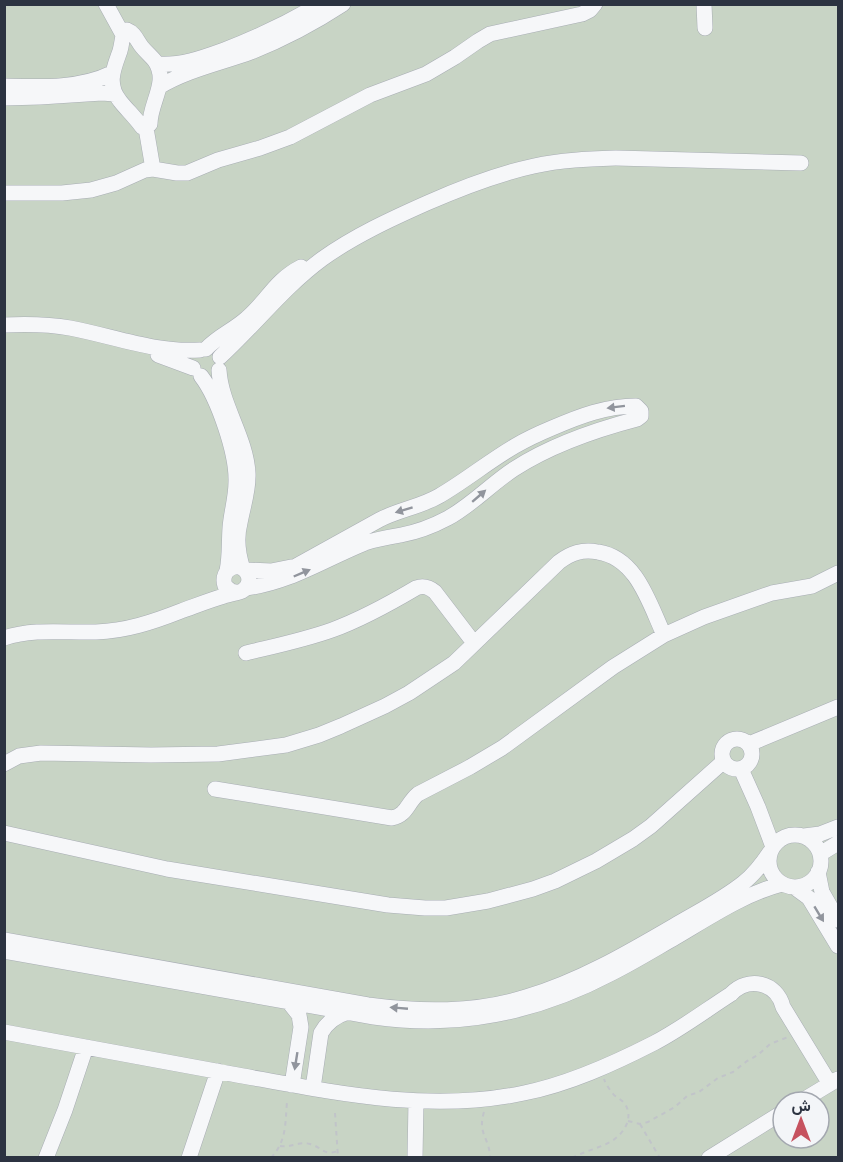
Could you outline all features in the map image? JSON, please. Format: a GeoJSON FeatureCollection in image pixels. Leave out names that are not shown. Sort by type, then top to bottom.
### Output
{"type":"FeatureCollection","features":[{"type":"Feature","properties":{"kind":"street"},"geometry":{"type":"LineString","coordinates":[[106,4],[123,35]]}},
{"type":"Feature","properties":{"kind":"street"},"geometry":{"type":"LineString","coordinates":[[157,64],[176,64],[217,52],[279,27],[320,4]]}},
{"type":"Feature","properties":{"kind":"street"},"geometry":{"type":"LineString","coordinates":[[159,87],[176,78],[274,43],[299,31],[343,4]]}},
{"type":"Feature","properties":{"kind":"street"},"geometry":{"type":"LineString","coordinates":[[4,193],[79,192],[116,183],[136,173],[153,169],[177,173],[187,172],[218,160],[276,143],[370,95],[426,74],[490,34],[582,14],[595,4]]}},
{"type":"Feature","properties":{"kind":"street"},"geometry":{"type":"LineString","coordinates":[[704,4],[705,28]]}},
{"type":"Feature","properties":{"kind":"street"},"geometry":{"type":"LineString","coordinates":[[127,30],[131,30],[157,64],[160,75],[159,87],[151,109],[150,124],[146,128],[142,127],[119,100],[112,81],[112,73],[123,35],[127,30]]}},
{"type":"Feature","properties":{"kind":"street"},"geometry":{"type":"LineString","coordinates":[[4,86],[40,87],[72,84],[93,81],[112,73]]}},
{"type":"Feature","properties":{"kind":"street"},"geometry":{"type":"LineString","coordinates":[[4,98],[115,94]]}},
{"type":"Feature","properties":{"kind":"street"},"geometry":{"type":"LineString","coordinates":[[146,128],[153,169]]}},
{"type":"Feature","properties":{"kind":"street"},"geometry":{"type":"LineString","coordinates":[[4,334],[50,334],[141,348],[171,350],[203,350],[214,351],[219,364],[221,384],[243,446],[247,465],[248,483],[238,533],[239,553],[249,577],[248,585],[241,590],[227,589],[225,586],[230,526],[236,494],[236,466],[231,444],[210,391],[192,360],[196,353],[203,350],[244,321],[320,260],[364,234],[416,208],[505,173],[536,165],[616,158],[801,163]]}},
{"type":"Feature","properties":{"kind":"street"},"geometry":{"type":"LineString","coordinates":[[4,325],[51,325],[75,329],[141,348],[209,377],[216,374],[219,364],[252,327],[274,295]]}},
{"type":"Feature","properties":{"kind":"street"},"geometry":{"type":"LineString","coordinates":[[4,631],[42,624],[106,624],[131,620],[195,598],[210,589],[235,567],[263,571],[277,570],[303,562],[385,517],[440,496],[515,446],[574,419],[614,407],[636,406],[641,411],[641,416],[637,419],[579,438],[530,459],[500,478],[460,511],[433,525],[418,531],[365,543],[299,574],[268,585],[241,590],[126,629],[94,632],[36,631],[4,638]]}},
{"type":"Feature","properties":{"kind":"street"},"geometry":{"type":"LineString","coordinates":[[4,764],[19,756],[29,754],[218,754],[286,745],[341,726],[409,693],[454,663],[570,554],[593,551],[615,557],[624,563],[638,580],[664,635]]}},
{"type":"Feature","properties":{"kind":"street"},"geometry":{"type":"LineString","coordinates":[[215,789],[396,817],[404,813],[418,794],[502,748],[614,666],[664,635],[714,613],[772,593],[812,586],[838,573]]}},
{"type":"Feature","properties":{"kind":"street"},"geometry":{"type":"LineString","coordinates":[[246,653],[310,638],[332,630],[376,611],[423,586],[435,592],[474,643]]}},
{"type":"Feature","properties":{"kind":"street"},"geometry":{"type":"LineString","coordinates":[[749,744],[838,706]]}},
{"type":"Feature","properties":{"kind":"street"},"geometry":{"type":"LineString","coordinates":[[736,738],[749,744],[753,758],[748,765],[741,769],[729,767],[724,761],[722,751],[727,743],[736,738]]}},
{"type":"Feature","properties":{"kind":"street"},"geometry":{"type":"LineString","coordinates":[[4,833],[167,869],[388,905],[446,908],[488,901],[533,889],[576,872],[633,840],[724,761]]}},
{"type":"Feature","properties":{"kind":"street"},"geometry":{"type":"LineString","coordinates":[[741,769],[758,807],[771,850],[769,858],[773,876],[809,898],[838,946]]}},
{"type":"Feature","properties":{"kind":"street"},"geometry":{"type":"LineString","coordinates":[[4,940],[368,1005],[419,1010],[470,1008],[507,1002],[542,992],[613,960],[732,892],[754,873],[771,850],[786,836],[820,834],[838,827]]}},
{"type":"Feature","properties":{"kind":"street"},"geometry":{"type":"LineString","coordinates":[[4,951],[390,1020],[435,1022],[483,1018],[523,1009],[563,996],[614,973],[753,893],[788,885],[805,885],[815,878],[821,861],[814,843],[804,836]]}},
{"type":"Feature","properties":{"kind":"street"},"geometry":{"type":"LineString","coordinates":[[820,854],[838,843]]}},
{"type":"Feature","properties":{"kind":"street"},"geometry":{"type":"LineString","coordinates":[[818,873],[822,892],[838,920]]}},
{"type":"Feature","properties":{"kind":"street"},"geometry":{"type":"LineString","coordinates":[[4,1032],[292,1085],[378,1098],[451,1101],[523,1094],[548,1087],[599,1068],[655,1042],[731,994],[760,994],[783,1007],[834,1081],[819,1090]]}},
{"type":"Feature","properties":{"kind":"street"},"geometry":{"type":"LineString","coordinates":[[288,1001],[299,1015],[301,1027],[292,1085]]}},
{"type":"Feature","properties":{"kind":"street"},"geometry":{"type":"LineString","coordinates":[[313,1088],[321,1033],[329,1022],[348,1012]]}},
{"type":"Feature","properties":{"kind":"street"},"geometry":{"type":"LineString","coordinates":[[46,1158],[86,1047]]}},
{"type":"Feature","properties":{"kind":"street"},"geometry":{"type":"LineString","coordinates":[[189,1158],[218,1071]]}},
{"type":"Feature","properties":{"kind":"street"},"geometry":{"type":"LineString","coordinates":[[415,1158],[416,1101]]}},
{"type":"Feature","properties":{"kind":"street"},"geometry":{"type":"LineString","coordinates":[[709,1158],[771,1119]]}},
{"type":"Feature","properties":{"kind":"path"},"geometry":{"type":"LineString","coordinates":[[628,1121],[640,1124],[648,1122],[675,1107],[687,1096],[699,1092],[718,1078],[733,1072],[774,1041],[799,1033]]}},
{"type":"Feature","properties":{"kind":"path"},"geometry":{"type":"LineString","coordinates":[[572,1158],[612,1141],[628,1121],[627,1108],[612,1093],[599,1068]]}},
{"type":"Feature","properties":{"kind":"path"},"geometry":{"type":"LineString","coordinates":[[489,1098],[481,1128],[490,1149],[490,1158]]}},
{"type":"Feature","properties":{"kind":"path"},"geometry":{"type":"LineString","coordinates":[[271,1158],[283,1138],[287,1102]]}},
{"type":"Feature","properties":{"kind":"path"},"geometry":{"type":"LineString","coordinates":[[335,1113],[338,1158]]}},
{"type":"Feature","properties":{"kind":"path"},"geometry":{"type":"LineString","coordinates":[[640,1124],[660,1158]]}},
{"type":"Feature","properties":{"kind":"path"},"geometry":{"type":"LineString","coordinates":[[280,1146],[289,1147],[298,1143],[308,1143],[325,1152],[338,1152]]}},
{"type":"Feature","properties":{"kind":"green space"},"geometry":{"type":"Polygon","coordinates":[[[5,5],[838,5],[838,1157],[5,1158],[5,5]]]}}]}
